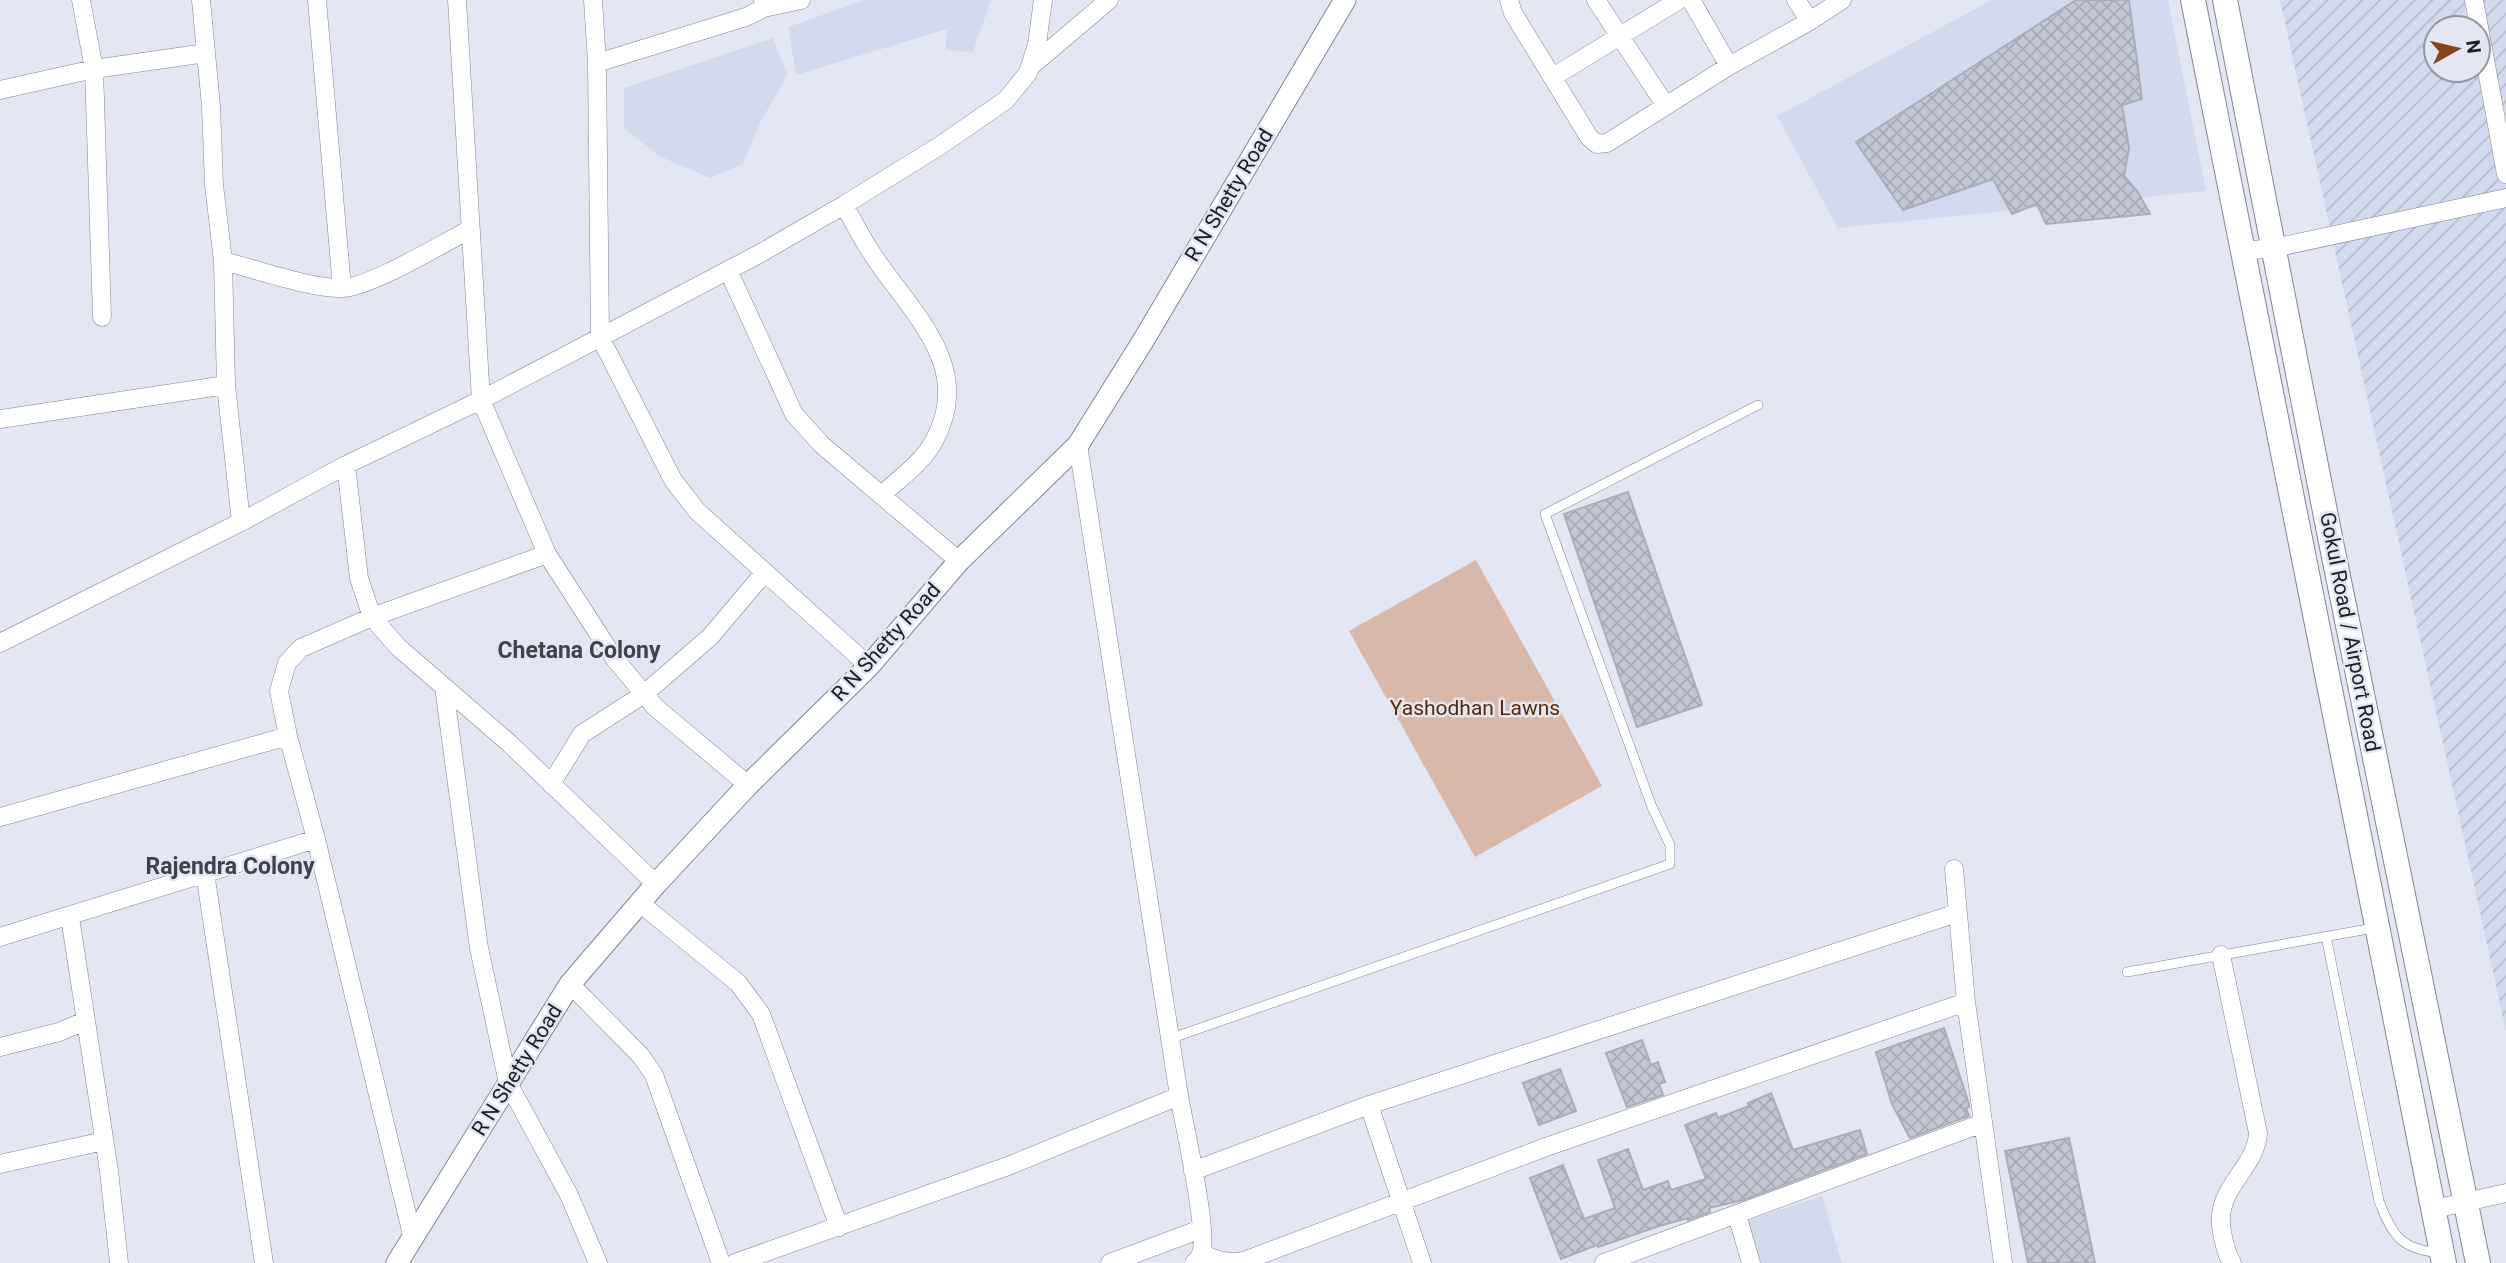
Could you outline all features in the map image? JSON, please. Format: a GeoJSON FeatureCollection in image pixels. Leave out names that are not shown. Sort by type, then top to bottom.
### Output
{"type":"FeatureCollection","features":[{"type":"Feature","properties":{"kind":"main road","name":"Gokul Road / Airport Road"},"geometry":{"type":"LineString","coordinates":[[2193,0],[2443,1258]]}},
{"type":"Feature","properties":{"kind":"main road","name":"Gokul Road / Airport Road"},"geometry":{"type":"LineString","coordinates":[[2225,0],[2478,1263]]}},
{"type":"Feature","properties":{"kind":"street"},"geometry":{"type":"LineString","coordinates":[[81,0],[94,69],[102,317]]}},
{"type":"Feature","properties":{"kind":"street"},"geometry":{"type":"LineString","coordinates":[[201,0],[214,185],[223,261],[226,385],[241,522]]}},
{"type":"Feature","properties":{"kind":"street"},"geometry":{"type":"LineString","coordinates":[[317,0],[342,288]]}},
{"type":"Feature","properties":{"kind":"street"},"geometry":{"type":"LineString","coordinates":[[457,0],[481,400],[547,554],[614,658],[656,707],[748,785]]}},
{"type":"Feature","properties":{"kind":"street"},"geometry":{"type":"LineString","coordinates":[[593,0],[597,63],[600,337],[673,480],[697,511],[869,666]]}},
{"type":"Feature","properties":{"kind":"street"},"geometry":{"type":"LineString","coordinates":[[597,63],[746,17],[764,4],[801,0]]}},
{"type":"Feature","properties":{"kind":"street"},"geometry":{"type":"LineString","coordinates":[[0,643],[481,400],[728,270],[844,205],[941,145],[1006,100],[1028,73],[1037,44],[1043,0]]}},
{"type":"Feature","properties":{"kind":"street"},"geometry":{"type":"LineString","coordinates":[[1030,67],[1109,0]]}},
{"type":"Feature","properties":{"kind":"street","name":"R N Shetty Road"},"geometry":{"type":"LineString","coordinates":[[397,1263],[570,984],[656,884],[748,785],[869,666],[959,561],[1078,445],[1143,341],[1345,0]]}},
{"type":"Feature","properties":{"kind":"street"},"geometry":{"type":"LineString","coordinates":[[1509,0],[1513,13],[1589,137],[1597,144],[1606,143],[1729,66],[1842,0]]}},
{"type":"Feature","properties":{"kind":"street"},"geometry":{"type":"LineString","coordinates":[[1596,0],[1665,106]]}},
{"type":"Feature","properties":{"kind":"street"},"geometry":{"type":"LineString","coordinates":[[1553,77],[1679,0]]}},
{"type":"Feature","properties":{"kind":"street"},"geometry":{"type":"LineString","coordinates":[[1691,0],[1729,66]]}},
{"type":"Feature","properties":{"kind":"street"},"geometry":{"type":"LineString","coordinates":[[1796,0],[1810,21]]}},
{"type":"Feature","properties":{"kind":"street"},"geometry":{"type":"LineString","coordinates":[[2474,0],[2506,174]]}},
{"type":"Feature","properties":{"kind":"street"},"geometry":{"type":"LineString","coordinates":[[0,90],[94,69],[206,53]]}},
{"type":"Feature","properties":{"kind":"street"},"geometry":{"type":"LineString","coordinates":[[2242,251],[2274,248],[2506,198]]}},
{"type":"Feature","properties":{"kind":"street"},"geometry":{"type":"LineString","coordinates":[[844,205],[874,258],[936,343],[947,376],[946,411],[934,442],[911,469],[883,494]]}},
{"type":"Feature","properties":{"kind":"street"},"geometry":{"type":"LineString","coordinates":[[223,261],[317,285],[342,288],[358,286],[469,230]]}},
{"type":"Feature","properties":{"kind":"street"},"geometry":{"type":"LineString","coordinates":[[728,270],[793,414],[821,445],[883,494],[959,561]]}},
{"type":"Feature","properties":{"kind":"street"},"geometry":{"type":"LineString","coordinates":[[0,419],[226,385]]}},
{"type":"Feature","properties":{"kind":"street"},"geometry":{"type":"LineString","coordinates":[[1078,445],[1193,1171],[1201,1229],[1198,1258],[1244,1261],[1546,1147],[1966,1002]]}},
{"type":"Feature","properties":{"kind":"street"},"geometry":{"type":"LineString","coordinates":[[346,466],[359,578],[372,617],[398,647],[509,743],[656,884]]}},
{"type":"Feature","properties":{"kind":"street"},"geometry":{"type":"LineString","coordinates":[[413,1239],[279,691],[287,663],[301,648],[372,617],[547,554]]}},
{"type":"Feature","properties":{"kind":"street"},"geometry":{"type":"LineString","coordinates":[[551,784],[582,734],[644,694],[710,637],[765,572]]}},
{"type":"Feature","properties":{"kind":"street"},"geometry":{"type":"LineString","coordinates":[[444,687],[479,948],[508,1083],[569,1195],[598,1263]]}},
{"type":"Feature","properties":{"kind":"street"},"geometry":{"type":"LineString","coordinates":[[0,817],[38,804],[288,736]]}},
{"type":"Feature","properties":{"kind":"street"},"geometry":{"type":"LineString","coordinates":[[0,937],[316,839]]}},
{"type":"Feature","properties":{"kind":"street"},"geometry":{"type":"LineString","coordinates":[[1954,869],[1966,1002],[2003,1263]]}},
{"type":"Feature","properties":{"kind":"street"},"geometry":{"type":"LineString","coordinates":[[205,873],[264,1263]]}},
{"type":"Feature","properties":{"kind":"street"},"geometry":{"type":"LineString","coordinates":[[641,904],[738,983],[761,1014],[839,1227]]}},
{"type":"Feature","properties":{"kind":"street"},"geometry":{"type":"LineString","coordinates":[[1193,1171],[1369,1105],[1957,913]]}},
{"type":"Feature","properties":{"kind":"street"},"geometry":{"type":"LineString","coordinates":[[70,917],[85,1021],[91,1043],[119,1263]]}},
{"type":"Feature","properties":{"kind":"street"},"geometry":{"type":"LineString","coordinates":[[2221,955],[2258,1133],[2258,1142],[2223,1201],[2220,1221],[2226,1254],[2232,1263]]}},
{"type":"Feature","properties":{"kind":"street"},"geometry":{"type":"LineString","coordinates":[[570,984],[642,1056],[654,1075],[721,1263]]}},
{"type":"Feature","properties":{"kind":"street"},"geometry":{"type":"LineString","coordinates":[[0,1047],[60,1032],[85,1021]]}},
{"type":"Feature","properties":{"kind":"street"},"geometry":{"type":"LineString","coordinates":[[735,1263],[1008,1166],[1179,1096]]}},
{"type":"Feature","properties":{"kind":"street"},"geometry":{"type":"LineString","coordinates":[[1369,1105],[1422,1263]]}},
{"type":"Feature","properties":{"kind":"street"},"geometry":{"type":"LineString","coordinates":[[1614,1261],[1983,1123]]}},
{"type":"Feature","properties":{"kind":"street"},"geometry":{"type":"LineString","coordinates":[[0,1164],[104,1141]]}},
{"type":"Feature","properties":{"kind":"street"},"geometry":{"type":"LineString","coordinates":[[2434,1209],[2506,1193]]}},
{"type":"Feature","properties":{"kind":"street"},"geometry":{"type":"LineString","coordinates":[[1737,1215],[1751,1263]]}},
{"type":"Feature","properties":{"kind":"street"},"geometry":{"type":"LineString","coordinates":[[1110,1263],[1201,1229]]}},
{"type":"Feature","properties":{"kind":"lane"},"geometry":{"type":"LineString","coordinates":[[1172,1038],[1670,863],[1670,845],[1652,807],[1545,514],[1758,405]]}},
{"type":"Feature","properties":{"kind":"lane"},"geometry":{"type":"LineString","coordinates":[[2127,972],[2376,928]]}},
{"type":"Feature","properties":{"kind":"lane"},"geometry":{"type":"LineString","coordinates":[[2326,936],[2379,1201],[2387,1223],[2401,1242],[2443,1258]]}},
{"type":"Feature","properties":{"kind":"shaded area"},"geometry":{"type":"Polygon","coordinates":[[[865,0],[991,0],[973,52],[945,50],[947,29],[796,75],[788,27],[865,0]]]}},
{"type":"Feature","properties":{"kind":"shaded area"},"geometry":{"type":"Polygon","coordinates":[[[1992,0],[2168,0],[2206,191],[1838,228],[1777,116],[1992,0]]]}},
{"type":"Feature","properties":{"kind":"shaded area"},"geometry":{"type":"Polygon","coordinates":[[[2280,0],[2506,0],[2506,1031],[2280,0]]]}},
{"type":"Feature","properties":{"kind":"shaded area"},"geometry":{"type":"Polygon","coordinates":[[[773,38],[787,75],[760,123],[743,164],[710,178],[659,156],[624,128],[624,88],[773,38]]]}},
{"type":"Feature","properties":{"kind":"shaded area"},"geometry":{"type":"Polygon","coordinates":[[[1822,1196],[1842,1263],[1761,1263],[1746,1221],[1822,1196]]]}},
{"type":"Feature","properties":{"kind":"green space","name":"Yashodhan Lawns"},"geometry":{"type":"Polygon","coordinates":[[[1476,560],[1602,786],[1475,857],[1349,631],[1476,560]]]}},
{"type":"Feature","properties":{"kind":"building"},"geometry":{"type":"Polygon","coordinates":[[[2076,0],[2129,0],[2142,99],[2122,105],[2129,148],[2124,176],[2138,192],[2150,214],[2046,224],[2037,204],[2012,214],[1993,179],[1903,210],[1856,142],[2076,0]]]}},
{"type":"Feature","properties":{"kind":"building"},"geometry":{"type":"Polygon","coordinates":[[[1628,492],[1702,705],[1637,727],[1564,514],[1628,492]]]}},
{"type":"Feature","properties":{"kind":"building"},"geometry":{"type":"Polygon","coordinates":[[[1944,1028],[1969,1104],[1966,1108],[1969,1116],[1910,1138],[1892,1104],[1876,1052],[1944,1028]]]}},
{"type":"Feature","properties":{"kind":"building"},"geometry":{"type":"Polygon","coordinates":[[[1642,1040],[1651,1065],[1658,1062],[1665,1082],[1659,1084],[1663,1095],[1627,1107],[1606,1053],[1642,1040]]]}},
{"type":"Feature","properties":{"kind":"building"},"geometry":{"type":"Polygon","coordinates":[[[1560,1069],[1576,1111],[1539,1125],[1523,1083],[1560,1069]]]}},
{"type":"Feature","properties":{"kind":"building"},"geometry":{"type":"Polygon","coordinates":[[[1771,1093],[1793,1150],[1860,1130],[1867,1154],[1743,1200],[1709,1208],[1710,1212],[1688,1220],[1659,1226],[1598,1247],[1597,1245],[1561,1259],[1530,1178],[1563,1165],[1584,1219],[1615,1208],[1598,1160],[1628,1149],[1643,1190],[1668,1181],[1671,1190],[1706,1179],[1685,1125],[1716,1113],[1718,1118],[1749,1106],[1748,1103],[1771,1093]]]}},
{"type":"Feature","properties":{"kind":"building"},"geometry":{"type":"Polygon","coordinates":[[[2069,1138],[2095,1263],[2028,1263],[2005,1151],[2069,1138]]]}},
{"type":"Feature","properties":{"kind":"district","name":"Chetana Colony"},"geometry":{"type":"Point","coordinates":[579,650]}},
{"type":"Feature","properties":{"kind":"district","name":"Rajendra Colony"},"geometry":{"type":"Point","coordinates":[230,866]}}]}
